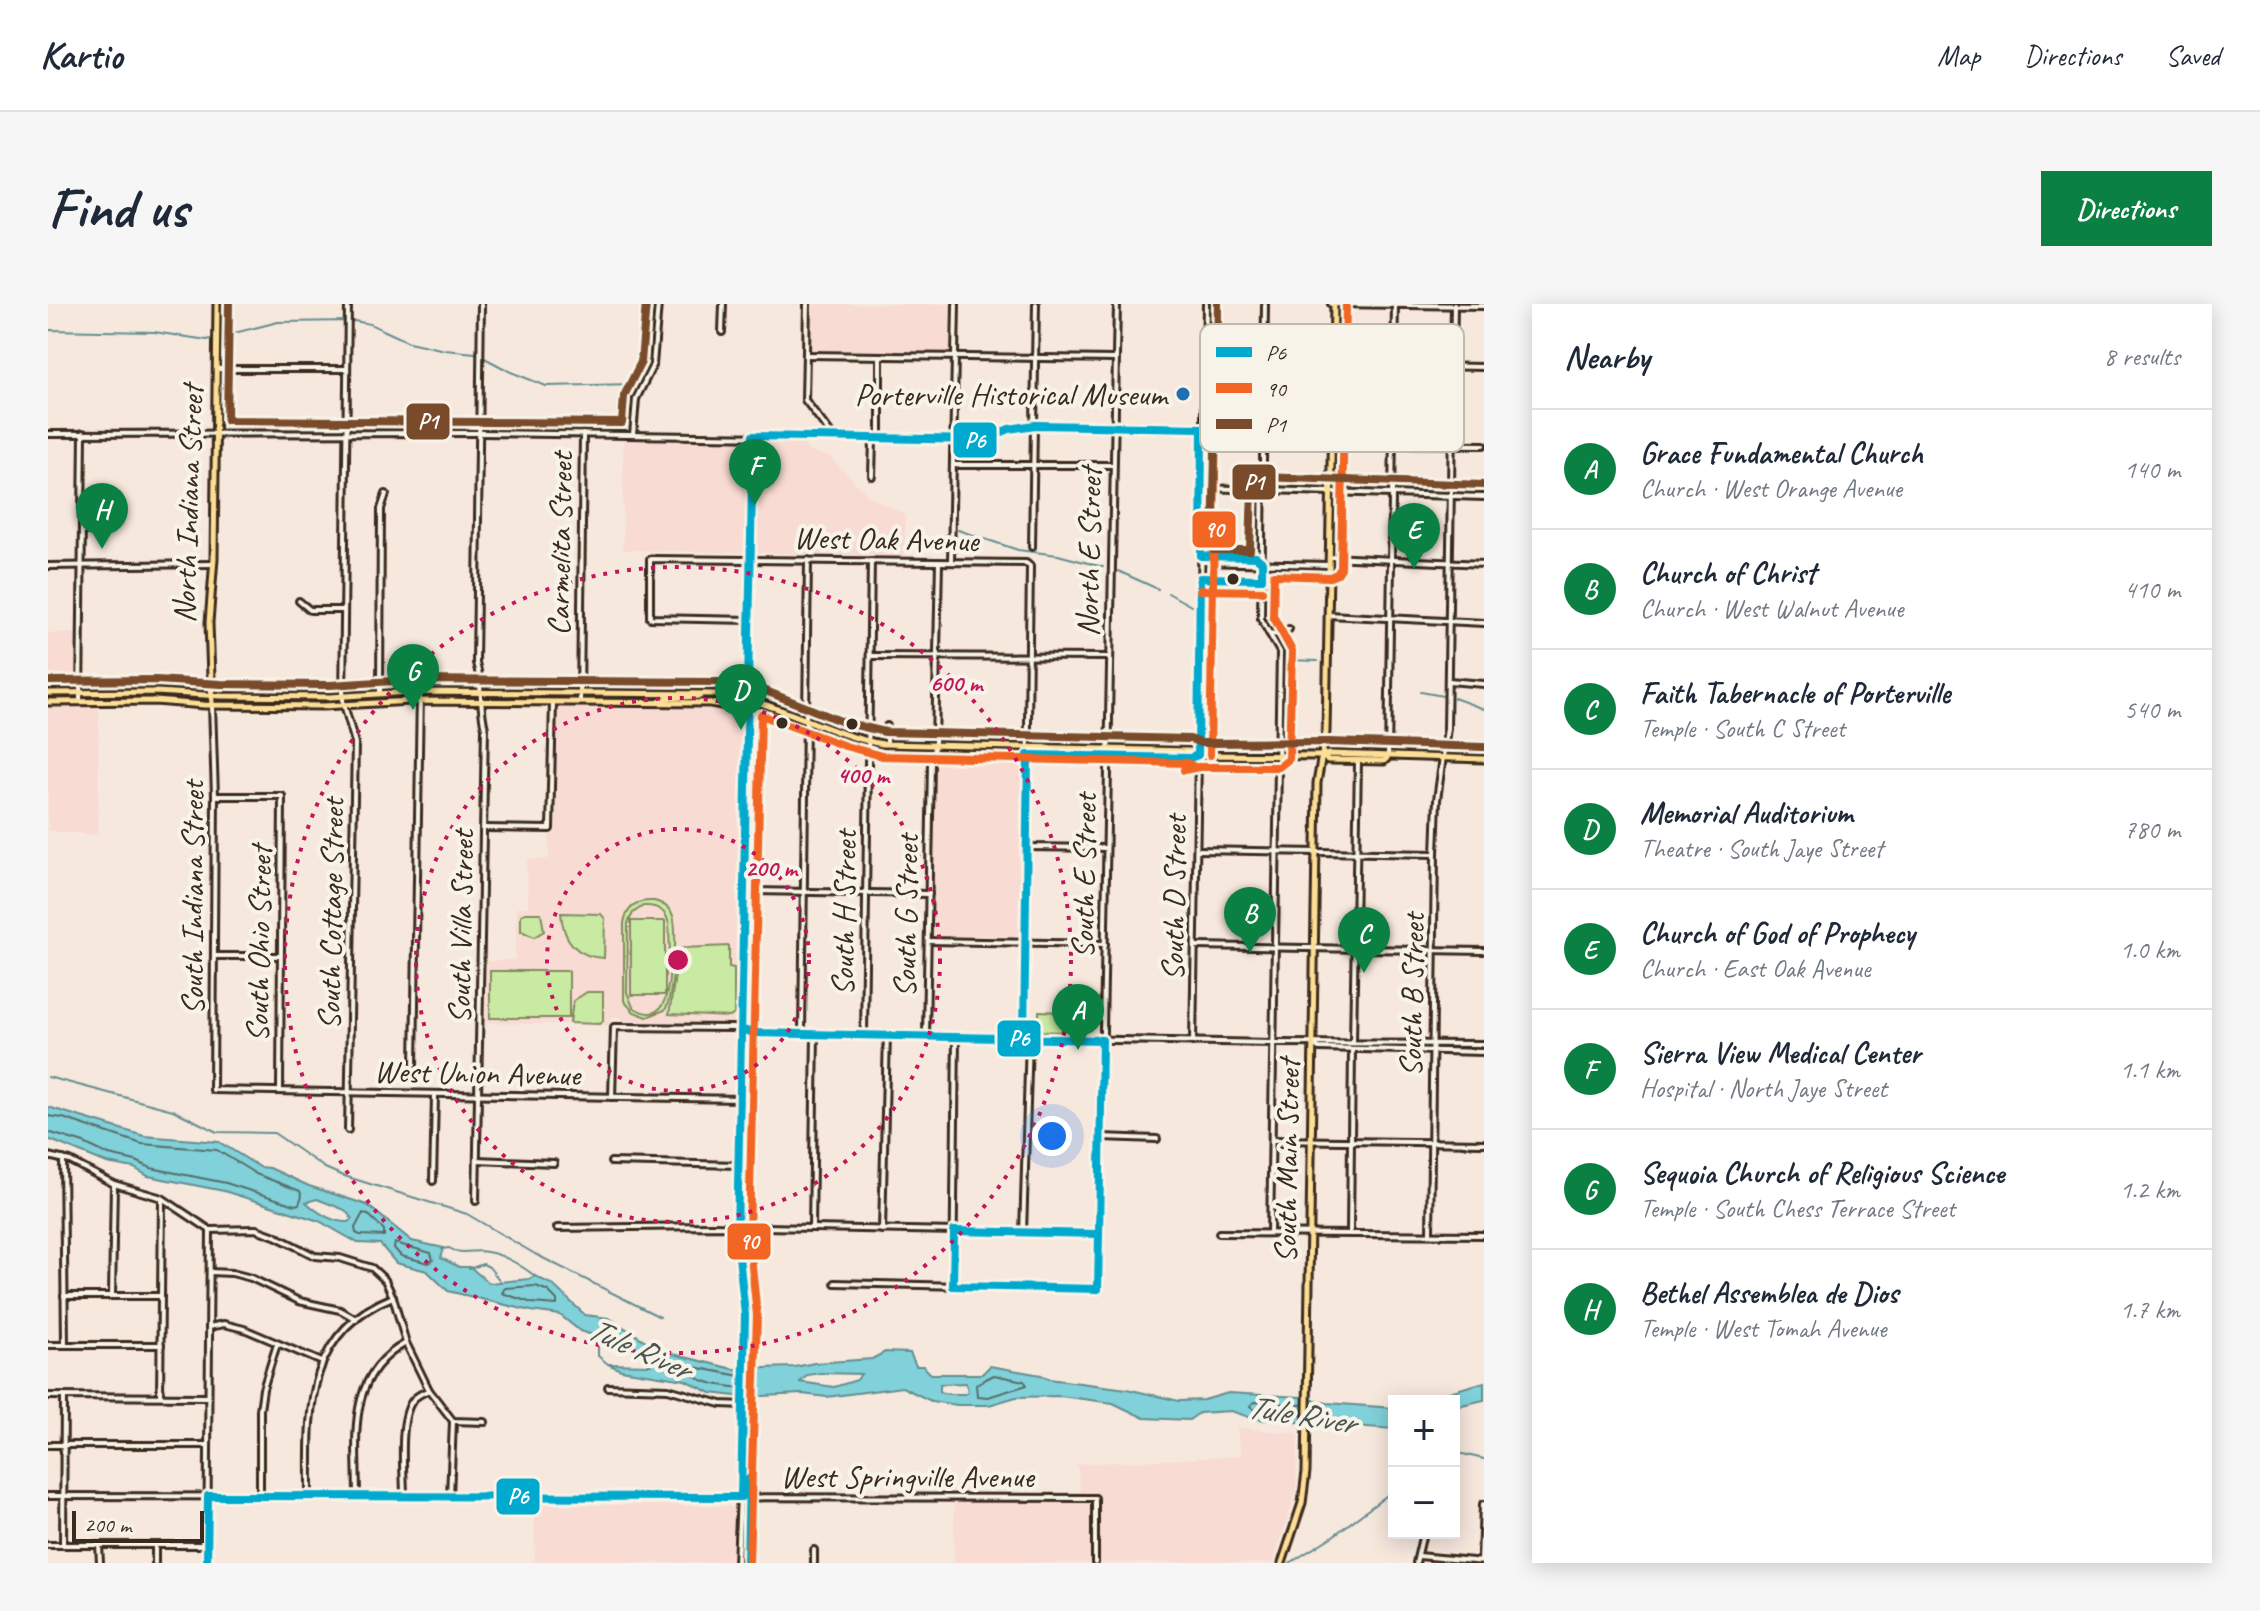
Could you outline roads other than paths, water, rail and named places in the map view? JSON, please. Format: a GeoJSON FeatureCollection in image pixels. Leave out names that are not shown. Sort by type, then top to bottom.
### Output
{"type":"FeatureCollection","features":[{"type":"Feature","properties":{"kind":"main road","name":"North Indiana Street"},"geometry":{"type":"LineString","coordinates":[[212,705],[209,623],[213,564],[217,304]]}},
{"type":"Feature","properties":{"kind":"main road","name":"South Main Street"},"geometry":{"type":"LineString","coordinates":[[1332,304],[1332,324]]}},
{"type":"Feature","properties":{"kind":"main road","name":"South Main Street"},"geometry":{"type":"LineString","coordinates":[[1282,1563],[1303,1500],[1307,1431],[1317,783],[1326,732],[1332,452]]}},
{"type":"Feature","properties":{"kind":"main road"},"geometry":{"type":"LineString","coordinates":[[48,693],[156,692],[344,701],[380,694],[420,692],[705,694],[749,699],[807,725],[868,745],[933,750],[988,747],[1028,752]]}},
{"type":"Feature","properties":{"kind":"main road"},"geometry":{"type":"LineString","coordinates":[[658,702],[705,694]]}},
{"type":"Feature","properties":{"kind":"main road"},"geometry":{"type":"LineString","coordinates":[[48,702],[155,701],[212,705],[344,701],[719,704],[839,733],[868,745],[887,744],[968,754],[1190,751],[1198,755],[1383,755],[1484,759]]}},
{"type":"Feature","properties":{"kind":"main road"},"geometry":{"type":"LineString","coordinates":[[968,754],[987,750],[988,747]]}},
{"type":"Feature","properties":{"kind":"main road"},"geometry":{"type":"LineString","coordinates":[[1321,756],[1328,760],[1358,761],[1384,761],[1388,757]]}},
{"type":"Feature","properties":{"kind":"street","name":"South Cottage Street"},"geometry":{"type":"LineString","coordinates":[[348,304],[344,701],[355,743],[348,1130]]}},
{"type":"Feature","properties":{"kind":"street","name":"South Villa Street"},"geometry":{"type":"LineString","coordinates":[[476,1201],[485,828],[485,728],[476,663],[481,304]]}},
{"type":"Feature","properties":{"kind":"street"},"geometry":{"type":"LineString","coordinates":[[633,435],[636,399],[653,365],[658,304]]}},
{"type":"Feature","properties":{"kind":"street"},"geometry":{"type":"LineString","coordinates":[[722,332],[723,304]]}},
{"type":"Feature","properties":{"kind":"street"},"geometry":{"type":"LineString","coordinates":[[807,304],[805,400],[831,438]]}},
{"type":"Feature","properties":{"kind":"street"},"geometry":{"type":"LineString","coordinates":[[951,562],[956,304]]}},
{"type":"Feature","properties":{"kind":"street"},"geometry":{"type":"LineString","coordinates":[[1032,547],[1036,304]]}},
{"type":"Feature","properties":{"kind":"street","name":"North E Street"},"geometry":{"type":"LineString","coordinates":[[1108,753],[1117,304]]}},
{"type":"Feature","properties":{"kind":"street","name":"South D Street"},"geometry":{"type":"LineString","coordinates":[[1205,324],[1206,304]]}},
{"type":"Feature","properties":{"kind":"street"},"geometry":{"type":"LineString","coordinates":[[1332,304],[1484,306]]}},
{"type":"Feature","properties":{"kind":"street"},"geometry":{"type":"LineString","coordinates":[[806,355],[1115,359]]}},
{"type":"Feature","properties":{"kind":"street"},"geometry":{"type":"LineString","coordinates":[[880,357],[880,439]]}},
{"type":"Feature","properties":{"kind":"street"},"geometry":{"type":"LineString","coordinates":[[1464,366],[1484,367]]}},
{"type":"Feature","properties":{"kind":"street"},"geometry":{"type":"LineString","coordinates":[[216,369],[346,369]]}},
{"type":"Feature","properties":{"kind":"street"},"geometry":{"type":"LineString","coordinates":[[48,434],[480,433],[984,440],[1009,429],[1035,425],[1200,428]]}},
{"type":"Feature","properties":{"kind":"street"},"geometry":{"type":"LineString","coordinates":[[80,702],[83,433]]}},
{"type":"Feature","properties":{"kind":"street","name":"Carmelita Street"},"geometry":{"type":"LineString","coordinates":[[580,702],[583,434]]}},
{"type":"Feature","properties":{"kind":"street"},"geometry":{"type":"LineString","coordinates":[[737,1563],[745,1350],[737,1236],[753,436]]}},
{"type":"Feature","properties":{"kind":"street"},"geometry":{"type":"LineString","coordinates":[[872,476],[873,439]]}},
{"type":"Feature","properties":{"kind":"street","name":"South D Street"},"geometry":{"type":"LineString","coordinates":[[1193,1042],[1202,452]]}},
{"type":"Feature","properties":{"kind":"street"},"geometry":{"type":"LineString","coordinates":[[1264,452],[1261,619],[1280,652],[1270,1233]]}},
{"type":"Feature","properties":{"kind":"street"},"geometry":{"type":"LineString","coordinates":[[1388,757],[1394,452]]}},
{"type":"Feature","properties":{"kind":"street","name":"South B Street"},"geometry":{"type":"LineString","coordinates":[[1430,1234],[1435,854],[1449,681],[1452,452]]}},
{"type":"Feature","properties":{"kind":"street"},"geometry":{"type":"LineString","coordinates":[[953,465],[1113,465]]}},
{"type":"Feature","properties":{"kind":"street"},"geometry":{"type":"LineString","coordinates":[[1202,488],[1484,497]]}},
{"type":"Feature","properties":{"kind":"street"},"geometry":{"type":"LineString","coordinates":[[380,694],[381,509],[386,494]]}},
{"type":"Feature","properties":{"kind":"street"},"geometry":{"type":"LineString","coordinates":[[1329,557],[1484,564]]}},
{"type":"Feature","properties":{"kind":"street","name":"West Oak Avenue"},"geometry":{"type":"LineString","coordinates":[[750,620],[650,618],[650,559],[1026,563],[1032,569],[1029,656]]}},
{"type":"Feature","properties":{"kind":"street"},"geometry":{"type":"LineString","coordinates":[[1201,559],[1329,565]]}},
{"type":"Feature","properties":{"kind":"street"},"geometry":{"type":"LineString","coordinates":[[802,1033],[808,560]]}},
{"type":"Feature","properties":{"kind":"street","name":"South H Street"},"geometry":{"type":"LineString","coordinates":[[864,1034],[871,561]]}},
{"type":"Feature","properties":{"kind":"street","name":"South G Street"},"geometry":{"type":"LineString","coordinates":[[926,1036],[939,562]]}},
{"type":"Feature","properties":{"kind":"street"},"geometry":{"type":"LineString","coordinates":[[48,566],[213,564]]}},
{"type":"Feature","properties":{"kind":"street"},"geometry":{"type":"LineString","coordinates":[[299,601],[310,610],[344,610]]}},
{"type":"Feature","properties":{"kind":"street"},"geometry":{"type":"LineString","coordinates":[[1328,615],[1484,623]]}},
{"type":"Feature","properties":{"kind":"street"},"geometry":{"type":"LineString","coordinates":[[1267,632],[1278,635],[1289,629]]}},
{"type":"Feature","properties":{"kind":"street"},"geometry":{"type":"LineString","coordinates":[[870,656],[1109,657]]}},
{"type":"Feature","properties":{"kind":"street"},"geometry":{"type":"LineString","coordinates":[[1023,1233],[1029,656]]}},
{"type":"Feature","properties":{"kind":"street"},"geometry":{"type":"LineString","coordinates":[[1449,681],[1484,684]]}},
{"type":"Feature","properties":{"kind":"street"},"geometry":{"type":"LineString","coordinates":[[414,1065],[420,692]]}},
{"type":"Feature","properties":{"kind":"street"},"geometry":{"type":"LineString","coordinates":[[485,828],[550,829],[553,702]]}},
{"type":"Feature","properties":{"kind":"street","name":"South Indiana Street"},"geometry":{"type":"LineString","coordinates":[[212,705],[215,796],[213,1090]]}},
{"type":"Feature","properties":{"kind":"street"},"geometry":{"type":"LineString","coordinates":[[887,726],[887,744]]}},
{"type":"Feature","properties":{"kind":"street","name":"South E Street"},"geometry":{"type":"LineString","coordinates":[[953,1286],[1098,1289],[1108,753]]}},
{"type":"Feature","properties":{"kind":"street"},"geometry":{"type":"LineString","coordinates":[[1353,1042],[1358,761]]}},
{"type":"Feature","properties":{"kind":"street","name":"South Ohio Street"},"geometry":{"type":"LineString","coordinates":[[215,796],[282,796],[280,1091]]}},
{"type":"Feature","properties":{"kind":"street"},"geometry":{"type":"LineString","coordinates":[[1026,847],[1106,848]]}},
{"type":"Feature","properties":{"kind":"street"},"geometry":{"type":"LineString","coordinates":[[1198,850],[1435,854]]}},
{"type":"Feature","properties":{"kind":"street"},"geometry":{"type":"LineString","coordinates":[[746,891],[929,894]]}},
{"type":"Feature","properties":{"kind":"street"},"geometry":{"type":"LineString","coordinates":[[928,941],[1105,944]]}},
{"type":"Feature","properties":{"kind":"street"},"geometry":{"type":"LineString","coordinates":[[1196,946],[1484,951]]}},
{"type":"Feature","properties":{"kind":"street"},"geometry":{"type":"LineString","coordinates":[[215,956],[281,956]]}},
{"type":"Feature","properties":{"kind":"street"},"geometry":{"type":"LineString","coordinates":[[612,1097],[614,1027],[1193,1042],[1484,1044]]}},
{"type":"Feature","properties":{"kind":"street"},"geometry":{"type":"LineString","coordinates":[[812,1228],[815,1034]]}},
{"type":"Feature","properties":{"kind":"street","name":"South H Street"},"geometry":{"type":"LineString","coordinates":[[882,1230],[887,1034]]}},
{"type":"Feature","properties":{"kind":"street"},"geometry":{"type":"LineString","coordinates":[[835,1283],[953,1286],[956,1036]]}},
{"type":"Feature","properties":{"kind":"street"},"geometry":{"type":"LineString","coordinates":[[1313,1044],[1319,1048],[1352,1050],[1484,1052]]}},
{"type":"Feature","properties":{"kind":"street"},"geometry":{"type":"LineString","coordinates":[[1350,1232],[1352,1050]]}},
{"type":"Feature","properties":{"kind":"street","name":"West Union Avenue"},"geometry":{"type":"LineString","coordinates":[[213,1090],[741,1099]]}},
{"type":"Feature","properties":{"kind":"street"},"geometry":{"type":"LineString","coordinates":[[433,1181],[435,1096]]}},
{"type":"Feature","properties":{"kind":"street"},"geometry":{"type":"LineString","coordinates":[[1101,1137],[1157,1139]]}},
{"type":"Feature","properties":{"kind":"street"},"geometry":{"type":"LineString","coordinates":[[1272,1140],[1484,1143]]}},
{"type":"Feature","properties":{"kind":"street"},"geometry":{"type":"LineString","coordinates":[[48,1156],[63,1159],[114,1184],[162,1198],[210,1230],[256,1229],[315,1256],[340,1258],[372,1268],[385,1280],[393,1297],[406,1343],[429,1390],[453,1421],[450,1497]]}},
{"type":"Feature","properties":{"kind":"street"},"geometry":{"type":"LineString","coordinates":[[63,1159],[65,1345]]}},
{"type":"Feature","properties":{"kind":"street"},"geometry":{"type":"LineString","coordinates":[[477,1160],[554,1163]]}},
{"type":"Feature","properties":{"kind":"street"},"geometry":{"type":"LineString","coordinates":[[611,1162],[740,1165]]}},
{"type":"Feature","properties":{"kind":"street"},"geometry":{"type":"LineString","coordinates":[[112,1296],[114,1184]]}},
{"type":"Feature","properties":{"kind":"street"},"geometry":{"type":"LineString","coordinates":[[160,1396],[162,1198]]}},
{"type":"Feature","properties":{"kind":"street"},"geometry":{"type":"LineString","coordinates":[[739,1227],[743,1235],[752,1310],[747,1563]]}},
{"type":"Feature","properties":{"kind":"street"},"geometry":{"type":"LineString","coordinates":[[557,1228],[739,1227],[1099,1234]]}},
{"type":"Feature","properties":{"kind":"street"},"geometry":{"type":"LineString","coordinates":[[207,1563],[210,1230]]}},
{"type":"Feature","properties":{"kind":"street"},"geometry":{"type":"LineString","coordinates":[[1219,1233],[1484,1235]]}},
{"type":"Feature","properties":{"kind":"street"},"geometry":{"type":"LineString","coordinates":[[210,1272],[251,1278],[299,1301],[340,1310],[356,1319]]}},
{"type":"Feature","properties":{"kind":"street"},"geometry":{"type":"LineString","coordinates":[[63,1296],[161,1296]]}},
{"type":"Feature","properties":{"kind":"street"},"geometry":{"type":"LineString","coordinates":[[309,1496],[309,1412],[322,1362],[338,1337],[356,1319],[373,1305],[393,1297]]}},
{"type":"Feature","properties":{"kind":"street"},"geometry":{"type":"LineString","coordinates":[[209,1327],[224,1324],[244,1329],[322,1362]]}},
{"type":"Feature","properties":{"kind":"street"},"geometry":{"type":"LineString","coordinates":[[357,1497],[357,1422],[363,1390],[372,1372],[392,1351],[406,1343]]}},
{"type":"Feature","properties":{"kind":"street"},"geometry":{"type":"LineString","coordinates":[[260,1496],[260,1410],[277,1344]]}},
{"type":"Feature","properties":{"kind":"street"},"geometry":{"type":"LineString","coordinates":[[48,1345],[161,1345]]}},
{"type":"Feature","properties":{"kind":"street"},"geometry":{"type":"LineString","coordinates":[[608,1387],[668,1389],[721,1404],[744,1404]]}},
{"type":"Feature","properties":{"kind":"street"},"geometry":{"type":"LineString","coordinates":[[404,1497],[404,1425],[407,1410],[415,1397],[429,1390]]}},
{"type":"Feature","properties":{"kind":"street"},"geometry":{"type":"LineString","coordinates":[[48,1396],[208,1397]]}},
{"type":"Feature","properties":{"kind":"street"},"geometry":{"type":"LineString","coordinates":[[63,1545],[64,1397]]}},
{"type":"Feature","properties":{"kind":"street"},"geometry":{"type":"LineString","coordinates":[[453,1421],[485,1422]]}},
{"type":"Feature","properties":{"kind":"street"},"geometry":{"type":"LineString","coordinates":[[48,1445],[208,1445]]}},
{"type":"Feature","properties":{"kind":"street","name":"West Springville Avenue"},"geometry":{"type":"LineString","coordinates":[[48,1496],[1095,1498],[1095,1563]]}},
{"type":"Feature","properties":{"kind":"street"},"geometry":{"type":"LineString","coordinates":[[1419,1556],[1483,1562],[1483,1504]]}},
{"type":"Feature","properties":{"kind":"street"},"geometry":{"type":"LineString","coordinates":[[1416,1563],[1422,1539]]}},
{"type":"Feature","properties":{"kind":"street"},"geometry":{"type":"LineString","coordinates":[[48,1545],[207,1545]]}},
{"type":"Feature","properties":{"kind":"street"},"geometry":{"type":"LineString","coordinates":[[99,1545],[100,1563]]}},
{"type":"Feature","properties":{"kind":"street"},"geometry":{"type":"LineString","coordinates":[[155,1545],[155,1563]]}},
{"type":"Feature","properties":{"kind":"street"},"geometry":{"type":"LineString","coordinates":[[814,1550],[814,1563]]}},
{"type":"Feature","properties":{"kind":"water","name":"Tule River"},"geometry":{"type":"Polygon","coordinates":[[[48,1107],[144,1136],[219,1142],[260,1167],[270,1168],[309,1186],[367,1205],[412,1241],[444,1248],[441,1258],[459,1267],[470,1267],[489,1283],[535,1276],[553,1285],[585,1315],[609,1318],[673,1354],[733,1369],[795,1367],[872,1359],[885,1352],[910,1353],[916,1366],[923,1366],[931,1374],[982,1374],[990,1366],[1179,1401],[1204,1400],[1228,1393],[1301,1397],[1327,1403],[1388,1408],[1388,1429],[1255,1419],[1231,1411],[1199,1413],[1189,1420],[1144,1418],[1113,1403],[1060,1396],[1016,1397],[989,1405],[957,1405],[931,1401],[902,1387],[827,1397],[802,1394],[744,1397],[711,1393],[685,1380],[621,1370],[608,1364],[651,1365],[654,1361],[638,1349],[580,1331],[560,1315],[448,1291],[427,1271],[396,1263],[380,1244],[358,1243],[319,1221],[224,1191],[148,1176],[134,1168],[107,1163],[48,1139],[48,1107]],[[317,1199],[306,1202],[331,1219],[349,1222],[352,1219],[345,1210],[317,1199]],[[861,1374],[808,1375],[800,1382],[834,1387],[857,1380],[861,1374]],[[966,1383],[940,1384],[940,1392],[965,1394],[968,1391],[966,1383]]]}},
{"type":"Feature","properties":{"kind":"water"},"geometry":{"type":"Polygon","coordinates":[[[1484,1382],[1484,1400],[1460,1406],[1460,1395],[1439,1395],[1484,1382]]]}},
{"type":"Feature","properties":{"kind":"waterway"},"geometry":{"type":"LineString","coordinates":[[48,330],[154,332],[207,340],[278,322],[354,321],[370,324],[409,342],[475,353],[546,386],[635,384]]}},
{"type":"Feature","properties":{"kind":"waterway"},"geometry":{"type":"LineString","coordinates":[[958,530],[1018,550],[1058,555],[1103,567]]}},
{"type":"Feature","properties":{"kind":"waterway"},"geometry":{"type":"LineString","coordinates":[[1118,571],[1158,589]]}},
{"type":"Feature","properties":{"kind":"waterway"},"geometry":{"type":"LineString","coordinates":[[1168,593],[1191,606]]}},
{"type":"Feature","properties":{"kind":"waterway"},"geometry":{"type":"LineString","coordinates":[[1287,660],[1318,661]]}},
{"type":"Feature","properties":{"kind":"waterway"},"geometry":{"type":"LineString","coordinates":[[1421,692],[1443,696]]}},
{"type":"Feature","properties":{"kind":"waterway"},"geometry":{"type":"LineString","coordinates":[[1454,698],[1484,709]]}},
{"type":"Feature","properties":{"kind":"waterway","name":"Tule River"},"geometry":{"type":"LineString","coordinates":[[48,1077],[173,1110],[217,1132],[274,1133],[325,1168],[341,1175],[467,1214],[535,1254],[660,1317]]}},
{"type":"Feature","properties":{"kind":"waterway"},"geometry":{"type":"LineString","coordinates":[[442,1249],[493,1253],[535,1276]]}},
{"type":"Feature","properties":{"kind":"waterway"},"geometry":{"type":"LineString","coordinates":[[469,1269],[483,1264],[501,1282]]}},
{"type":"Feature","properties":{"kind":"waterway","name":"Tule River"},"geometry":{"type":"LineString","coordinates":[[598,1335],[598,1356],[608,1364]]}},
{"type":"Feature","properties":{"kind":"waterway"},"geometry":{"type":"LineString","coordinates":[[1460,1453],[1484,1459]]}},
{"type":"Feature","properties":{"kind":"waterway"},"geometry":{"type":"LineString","coordinates":[[1290,1563],[1333,1536],[1388,1495]]}},
{"type":"Feature","properties":{"kind":"place","name":"Porterville Historical Museum"},"geometry":{"type":"Point","coordinates":[1183,394]}},
{"type":"Feature","properties":{"kind":"place","name":"Sierra View Medical Center"},"geometry":{"type":"Point","coordinates":[755,505]}},
{"type":"Feature","properties":{"kind":"place","name":"Bethel Assemblea de Dios"},"geometry":{"type":"Point","coordinates":[102,549]}},
{"type":"Feature","properties":{"kind":"place","name":"Church of God of Prophecy"},"geometry":{"type":"Point","coordinates":[1414,569]}},
{"type":"Feature","properties":{"kind":"place","name":"Sequoia Church of Religious Science"},"geometry":{"type":"Point","coordinates":[413,710]}},
{"type":"Feature","properties":{"kind":"place","name":"Memorial Auditorium"},"geometry":{"type":"Point","coordinates":[741,730]}},
{"type":"Feature","properties":{"kind":"place","name":"Church of Christ"},"geometry":{"type":"Point","coordinates":[1250,953]}},
{"type":"Feature","properties":{"kind":"place","name":"Faith Tabernacle of Porterville"},"geometry":{"type":"Point","coordinates":[1364,973]}},
{"type":"Feature","properties":{"kind":"place","name":"Grace Fundamental Church"},"geometry":{"type":"Point","coordinates":[1078,1050]}}]}
